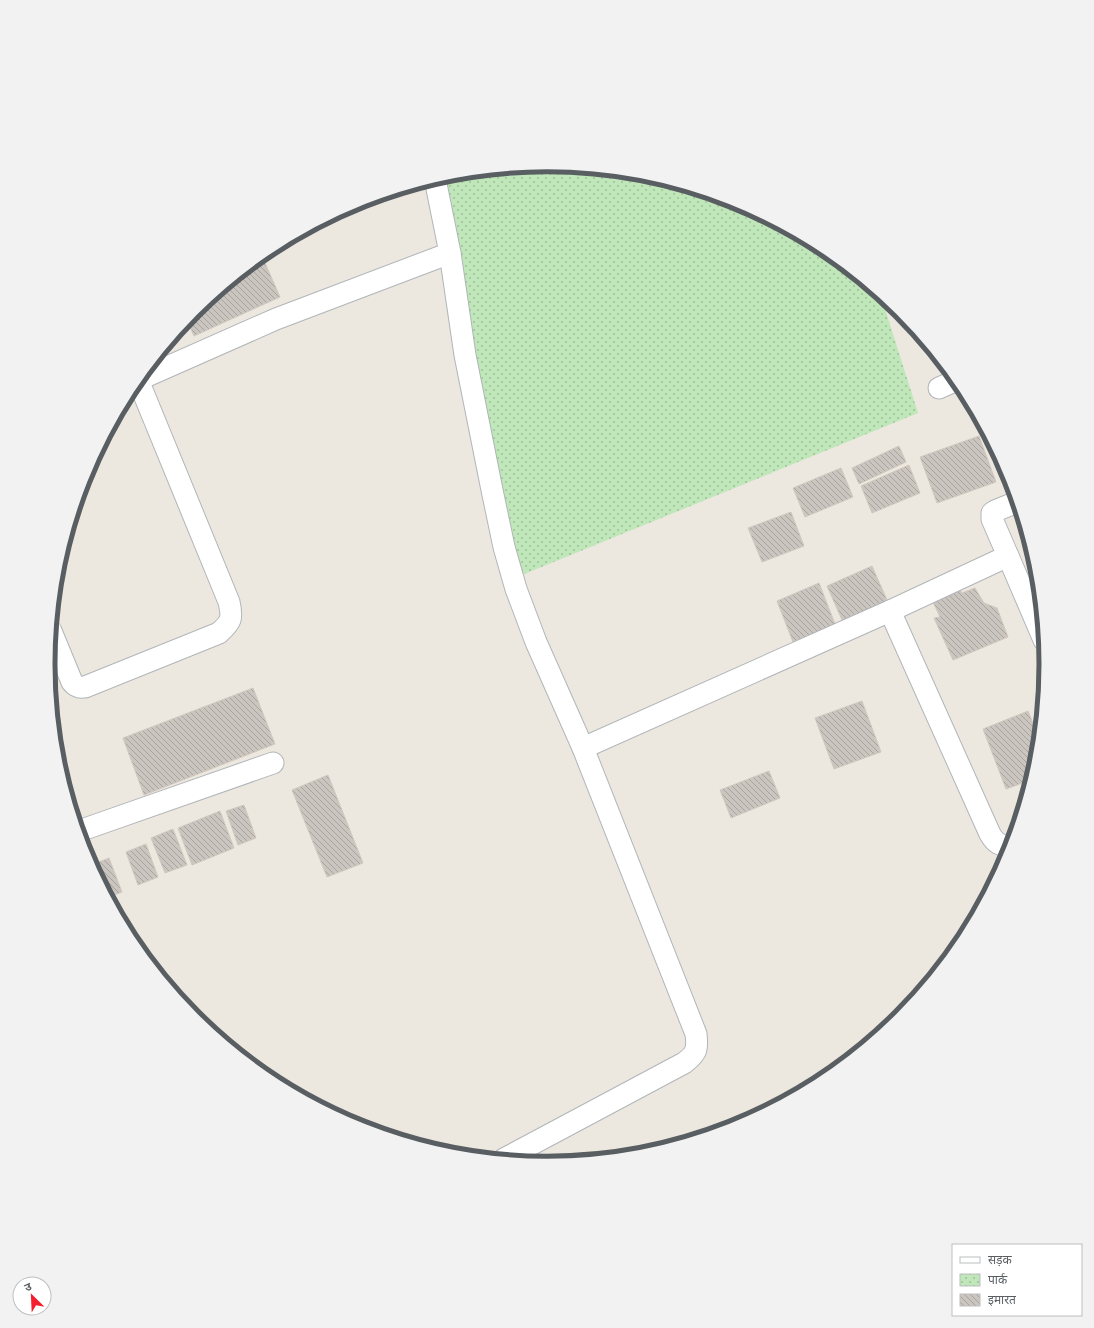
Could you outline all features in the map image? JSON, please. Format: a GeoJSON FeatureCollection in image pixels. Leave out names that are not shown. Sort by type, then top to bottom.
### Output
{"type":"FeatureCollection","features":[{"type":"Feature","properties":{"kind":"street"},"geometry":{"type":"LineString","coordinates":[[436,185],[450,253],[465,355],[504,547],[516,589],[534,635],[583,748],[696,1034],[698,1046],[693,1056],[684,1063],[512,1155]]}},
{"type":"Feature","properties":{"kind":"street"},"geometry":{"type":"LineString","coordinates":[[149,375],[276,319],[450,253]]}},
{"type":"Feature","properties":{"kind":"street"},"geometry":{"type":"LineString","coordinates":[[56,642],[72,682],[79,688],[127,671],[219,633],[228,625],[232,614],[229,602],[141,387]]}},
{"type":"Feature","properties":{"kind":"street"},"geometry":{"type":"LineString","coordinates":[[1012,504],[995,511],[992,513],[992,516],[1037,624]]}},
{"type":"Feature","properties":{"kind":"street"},"geometry":{"type":"LineString","coordinates":[[583,748],[890,611],[1008,556]]}},
{"type":"Feature","properties":{"kind":"street"},"geometry":{"type":"LineString","coordinates":[[890,611],[990,834],[999,845],[1004,845]]}},
{"type":"Feature","properties":{"kind":"street"},"geometry":{"type":"LineString","coordinates":[[84,829],[272,763]]}},
{"type":"Feature","properties":{"kind":"green space"},"geometry":{"type":"Polygon","coordinates":[[[547,172],[611,176],[643,181],[674,189],[735,209],[793,238],[847,274],[884,306],[918,413],[517,577],[440,184],[483,176],[547,172]]]}},
{"type":"Feature","properties":{"kind":"building"},"geometry":{"type":"Polygon","coordinates":[[[264,262],[280,297],[194,336],[190,326],[199,316],[247,274],[264,262]]]}},
{"type":"Feature","properties":{"kind":"building"},"geometry":{"type":"Polygon","coordinates":[[[979,436],[996,482],[937,503],[920,457],[979,436]]]}},
{"type":"Feature","properties":{"kind":"building"},"geometry":{"type":"Polygon","coordinates":[[[899,446],[906,462],[859,484],[852,468],[899,446]]]}},
{"type":"Feature","properties":{"kind":"building"},"geometry":{"type":"Polygon","coordinates":[[[909,465],[920,493],[872,513],[861,486],[909,465]]]}},
{"type":"Feature","properties":{"kind":"building"},"geometry":{"type":"Polygon","coordinates":[[[841,468],[853,497],[805,517],[793,488],[841,468]]]}},
{"type":"Feature","properties":{"kind":"building"},"geometry":{"type":"Polygon","coordinates":[[[791,512],[804,546],[762,562],[748,528],[791,512]]]}},
{"type":"Feature","properties":{"kind":"building"},"geometry":{"type":"Polygon","coordinates":[[[872,566],[891,609],[846,629],[827,586],[872,566]]]}},
{"type":"Feature","properties":{"kind":"building"},"geometry":{"type":"Polygon","coordinates":[[[819,583],[835,624],[793,642],[777,601],[819,583]]]}},
{"type":"Feature","properties":{"kind":"building"},"geometry":{"type":"Polygon","coordinates":[[[958,587],[962,593],[975,588],[984,603],[997,608],[1008,637],[953,660],[934,618],[940,617],[933,602],[958,587]]]}},
{"type":"Feature","properties":{"kind":"building"},"geometry":{"type":"Polygon","coordinates":[[[253,688],[275,744],[144,795],[123,738],[253,688]]]}},
{"type":"Feature","properties":{"kind":"building"},"geometry":{"type":"Polygon","coordinates":[[[862,701],[881,752],[834,769],[815,718],[862,701]]]}},
{"type":"Feature","properties":{"kind":"building"},"geometry":{"type":"Polygon","coordinates":[[[1028,711],[1035,728],[1030,760],[1024,782],[1006,789],[983,729],[1028,711]]]}},
{"type":"Feature","properties":{"kind":"building"},"geometry":{"type":"Polygon","coordinates":[[[769,771],[780,798],[731,818],[720,790],[769,771]]]}},
{"type":"Feature","properties":{"kind":"building"},"geometry":{"type":"Polygon","coordinates":[[[328,775],[363,863],[327,877],[292,790],[328,775]]]}},
{"type":"Feature","properties":{"kind":"building"},"geometry":{"type":"Polygon","coordinates":[[[244,805],[256,838],[238,845],[226,811],[244,805]]]}},
{"type":"Feature","properties":{"kind":"building"},"geometry":{"type":"Polygon","coordinates":[[[220,811],[234,848],[192,865],[178,828],[220,811]]]}},
{"type":"Feature","properties":{"kind":"building"},"geometry":{"type":"Polygon","coordinates":[[[173,829],[187,865],[165,873],[151,838],[173,829]]]}},
{"type":"Feature","properties":{"kind":"building"},"geometry":{"type":"Polygon","coordinates":[[[146,844],[158,877],[138,885],[126,852],[146,844]]]}},
{"type":"Feature","properties":{"kind":"building"},"geometry":{"type":"Polygon","coordinates":[[[109,858],[122,892],[113,895],[97,863],[109,858]]]}}]}
